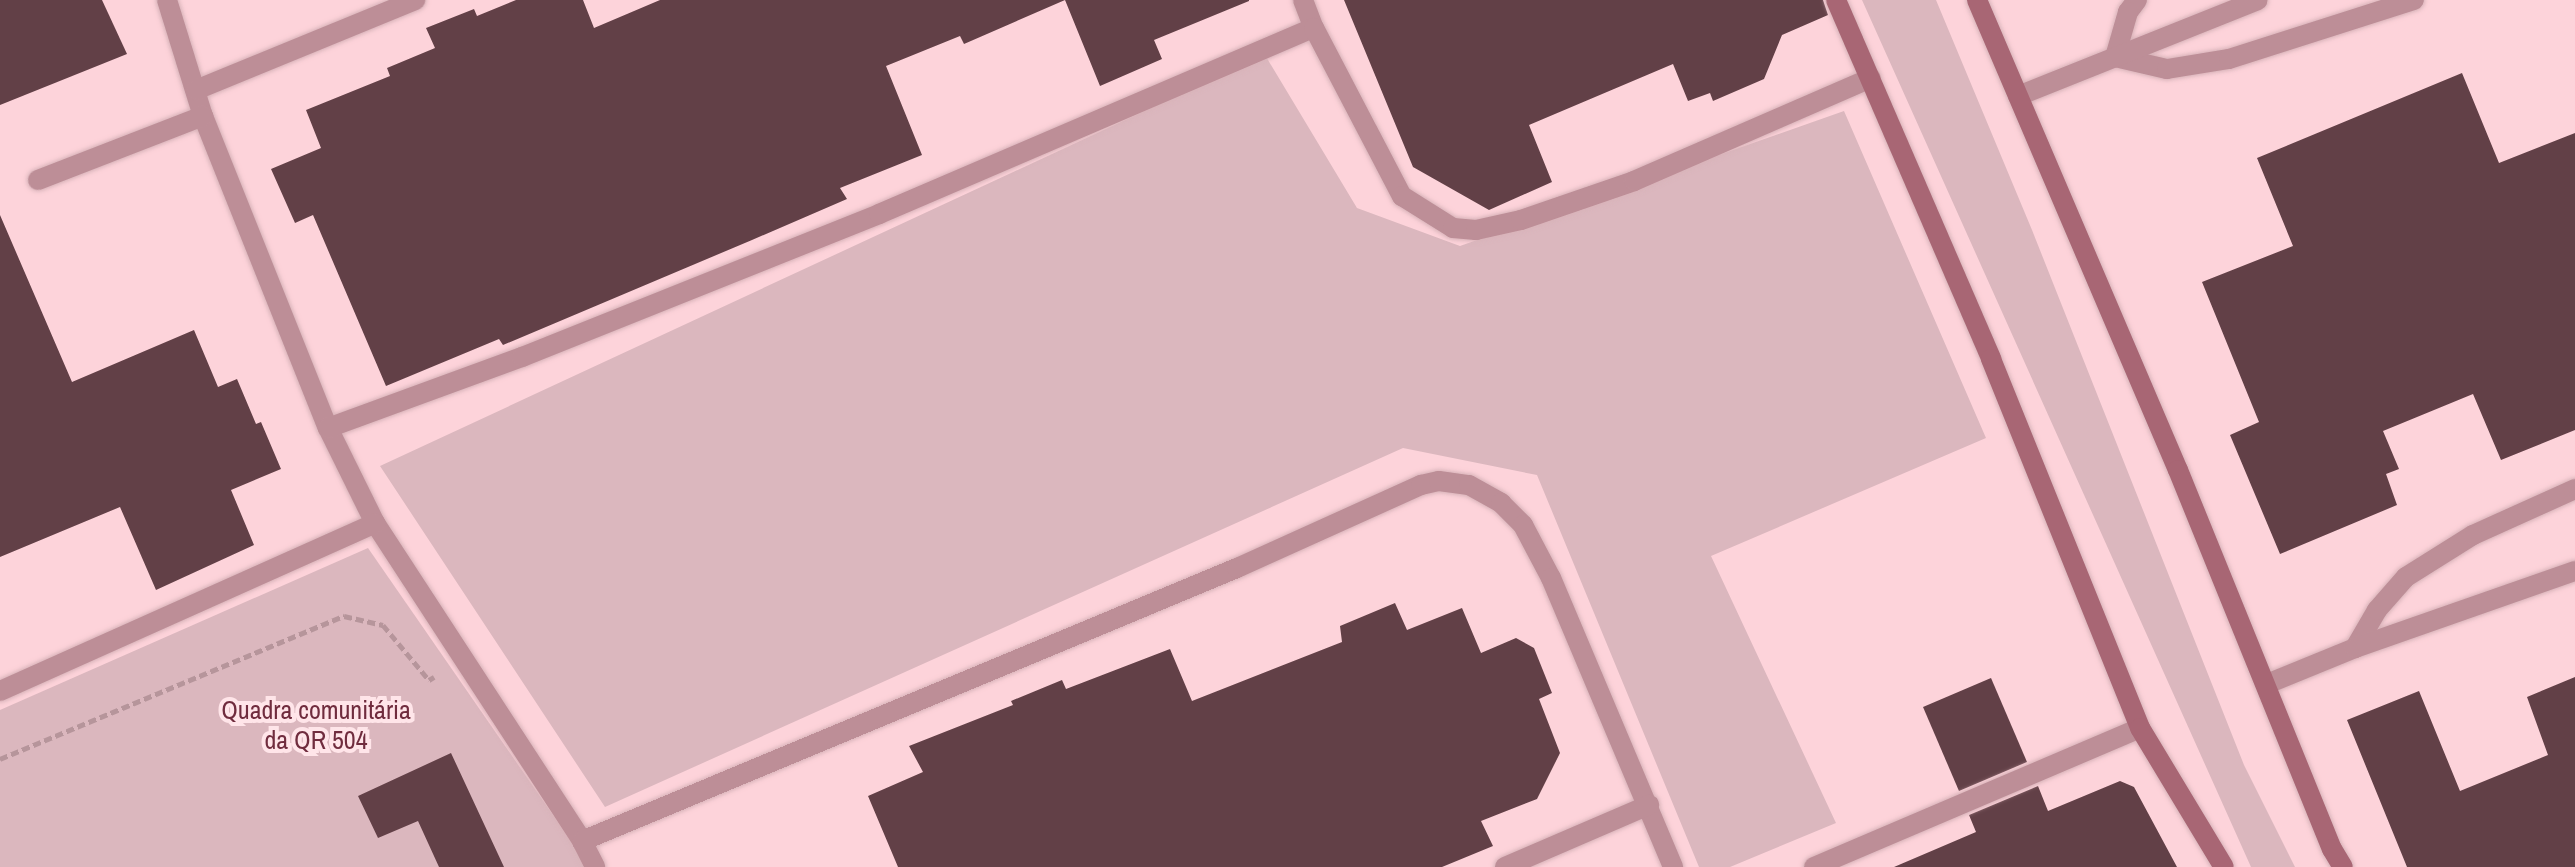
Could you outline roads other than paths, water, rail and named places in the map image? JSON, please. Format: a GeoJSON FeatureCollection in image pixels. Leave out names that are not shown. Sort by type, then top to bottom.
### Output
{"type":"FeatureCollection","features":[{"type":"Feature","properties":{"kind":"street"},"geometry":{"type":"LineString","coordinates":[[167,0],[203,116],[328,428],[375,523],[582,841],[595,867]]}},
{"type":"Feature","properties":{"kind":"street"},"geometry":{"type":"LineString","coordinates":[[196,90],[415,0]]}},
{"type":"Feature","properties":{"kind":"street"},"geometry":{"type":"LineString","coordinates":[[1303,0],[1314,28],[1402,196],[1453,228],[1476,230],[1521,220],[1634,181],[1871,78]]}},
{"type":"Feature","properties":{"kind":"street"},"geometry":{"type":"LineString","coordinates":[[1836,0],[1991,359],[2140,728],[2224,867]]}},
{"type":"Feature","properties":{"kind":"street"},"geometry":{"type":"LineString","coordinates":[[1977,0],[2267,684],[2332,849],[2343,867]]}},
{"type":"Feature","properties":{"kind":"street"},"geometry":{"type":"LineString","coordinates":[[2115,57],[2128,12],[2137,0]]}},
{"type":"Feature","properties":{"kind":"street"},"geometry":{"type":"LineString","coordinates":[[2018,96],[2258,0]]}},
{"type":"Feature","properties":{"kind":"street"},"geometry":{"type":"LineString","coordinates":[[2115,57],[2167,69],[2229,59],[2414,0]]}},
{"type":"Feature","properties":{"kind":"street"},"geometry":{"type":"LineString","coordinates":[[328,428],[522,357],[850,226],[1314,28]]}},
{"type":"Feature","properties":{"kind":"street"},"geometry":{"type":"LineString","coordinates":[[38,180],[203,116]]}},
{"type":"Feature","properties":{"kind":"street"},"geometry":{"type":"LineString","coordinates":[[582,841],[1194,586],[1421,485],[1439,481],[1469,485],[1501,503],[1523,525],[1551,578],[1673,867]]}},
{"type":"Feature","properties":{"kind":"street"},"geometry":{"type":"LineString","coordinates":[[2355,648],[2377,610],[2406,577],[2473,535],[2575,489]]}},
{"type":"Feature","properties":{"kind":"street"},"geometry":{"type":"LineString","coordinates":[[0,691],[375,523]]}},
{"type":"Feature","properties":{"kind":"street"},"geometry":{"type":"LineString","coordinates":[[2267,684],[2355,648],[2575,571]]}},
{"type":"Feature","properties":{"kind":"street"},"geometry":{"type":"LineString","coordinates":[[1814,867],[2140,728]]}},
{"type":"Feature","properties":{"kind":"street"},"geometry":{"type":"LineString","coordinates":[[1505,867],[1649,805]]}},
{"type":"Feature","properties":{"kind":"park label","name":"Quadra comunitária da QR 504"},"geometry":{"type":"Point","coordinates":[316,725]}}]}
